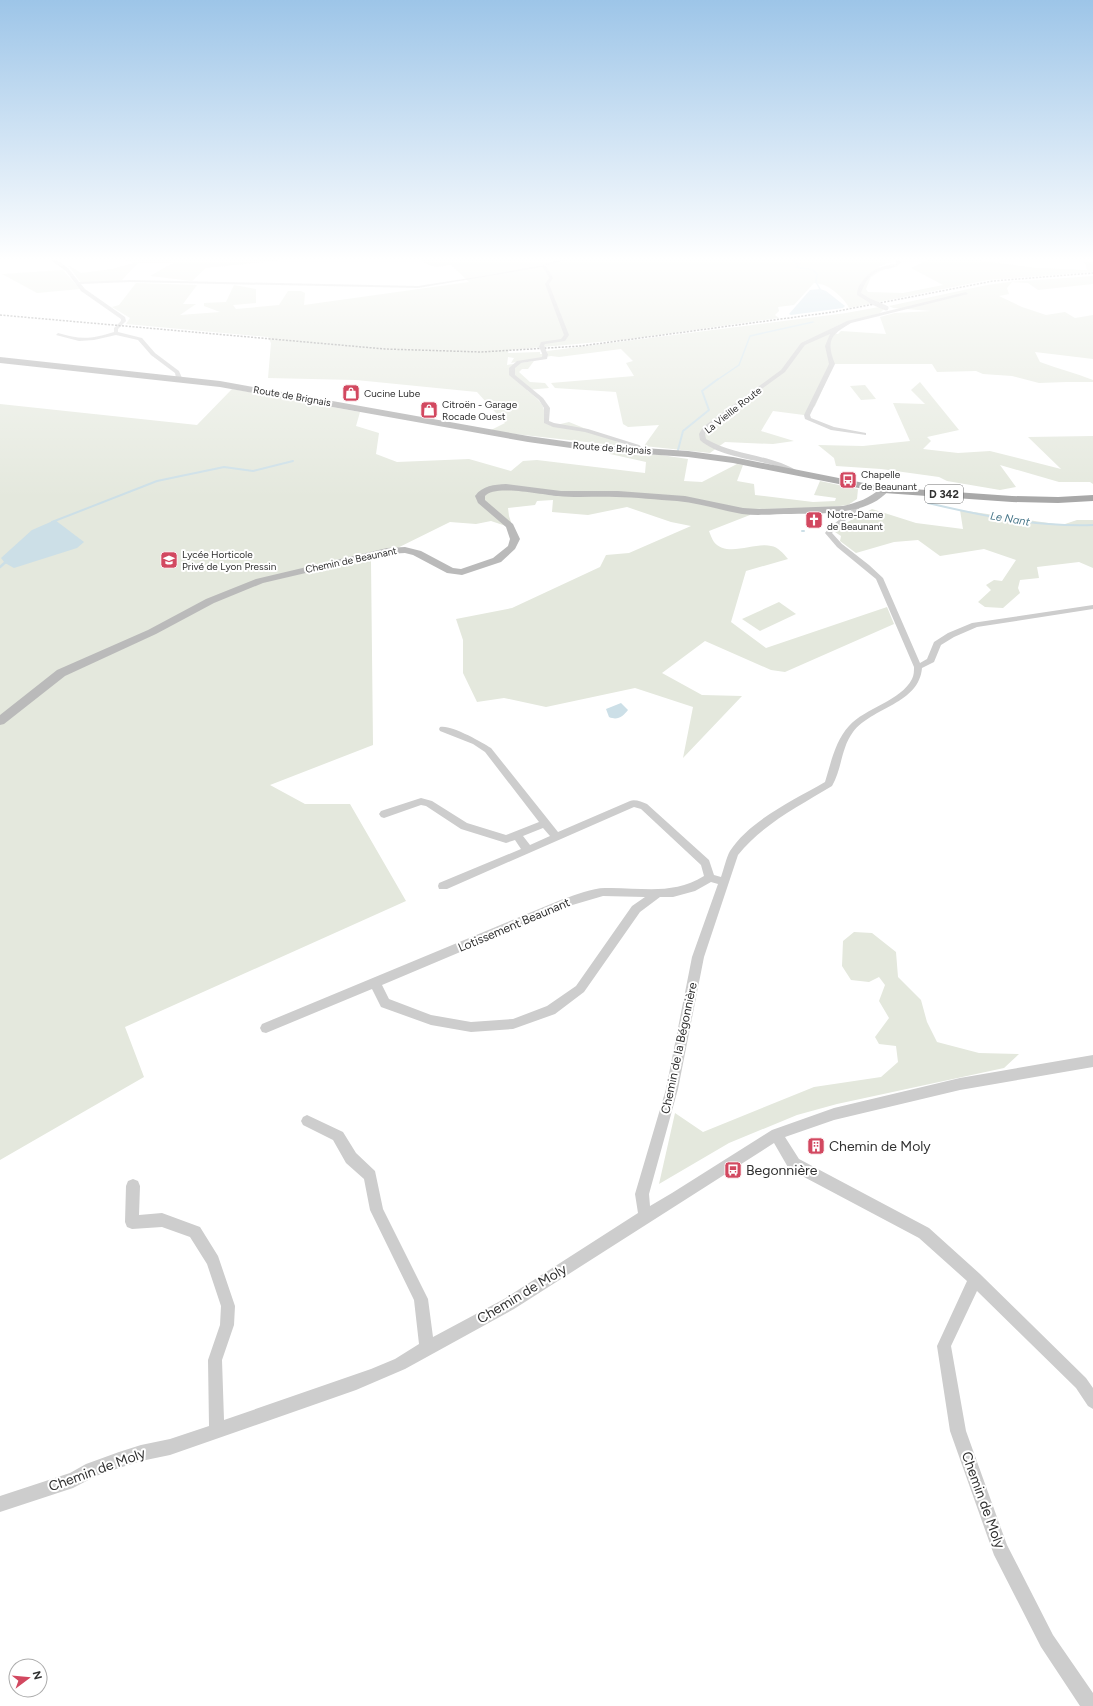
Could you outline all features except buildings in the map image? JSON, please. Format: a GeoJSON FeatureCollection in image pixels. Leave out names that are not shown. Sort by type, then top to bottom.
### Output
{"type":"FeatureCollection","features":[{"type":"Feature","properties":{"kind":"main road","name":"Route de Brignais"},"geometry":{"type":"LineString","coordinates":[[0,360],[179,378],[269,392],[528,440],[585,447],[733,460],[797,473]]}},
{"type":"Feature","properties":{"kind":"main road","name":"D 342"},"geometry":{"type":"LineString","coordinates":[[797,473],[884,490],[1012,499],[1058,500],[1093,498]]}},
{"type":"Feature","properties":{"kind":"street"},"geometry":{"type":"LineString","coordinates":[[66,339],[76,340],[88,339]]}},
{"type":"Feature","properties":{"kind":"street"},"geometry":{"type":"LineString","coordinates":[[138,339],[153,354],[177,372],[179,378]]}},
{"type":"Feature","properties":{"kind":"street"},"geometry":{"type":"LineString","coordinates":[[564,339],[543,343],[542,347],[545,358],[519,362],[512,368],[512,375],[540,399],[547,408],[546,422],[553,425],[586,430],[637,446],[643,451]]}},
{"type":"Feature","properties":{"kind":"street","name":"La Vieille Route"},"geometry":{"type":"LineString","coordinates":[[797,473],[784,466],[711,444],[703,440],[702,434],[706,428],[783,371],[803,344],[815,339]]}},
{"type":"Feature","properties":{"kind":"street"},"geometry":{"type":"LineString","coordinates":[[829,339],[827,351],[832,364],[807,415],[808,419],[834,429],[864,434]]}},
{"type":"Feature","properties":{"kind":"street","name":"Chemin de Beaunant"},"geometry":{"type":"LineString","coordinates":[[0,721],[61,673],[84,661],[152,632],[210,601],[260,581],[387,551],[405,550],[417,553],[451,571],[462,572],[496,560],[512,548],[515,539],[510,526],[481,501],[480,496],[484,491],[493,488],[506,487],[561,494],[618,494],[678,498],[744,511],[759,512],[827,510],[859,505],[877,496],[884,490]]}},
{"type":"Feature","properties":{"kind":"street"},"geometry":{"type":"LineString","coordinates":[[859,505],[855,512],[833,525],[828,533],[839,546],[869,567],[879,578],[918,667],[931,660],[937,644],[952,635],[975,625],[1093,607]]}},
{"type":"Feature","properties":{"kind":"street","name":"Chemin de la Bégonnière"},"geometry":{"type":"LineString","coordinates":[[645,1216],[642,1194],[672,1089],[698,957],[734,853],[746,838],[764,823],[829,784],[842,744],[851,729],[861,719],[905,693],[915,683],[919,674],[918,667]]}},
{"type":"Feature","properties":{"kind":"street"},"geometry":{"type":"LineString","coordinates":[[443,729],[476,742],[488,750],[556,837]]}},
{"type":"Feature","properties":{"kind":"street"},"geometry":{"type":"LineString","coordinates":[[384,814],[421,801],[429,803],[464,826],[506,839],[545,823]]}},
{"type":"Feature","properties":{"kind":"street"},"geometry":{"type":"LineString","coordinates":[[443,886],[633,803],[644,806],[705,863],[710,878],[725,882]]}},
{"type":"Feature","properties":{"kind":"street"},"geometry":{"type":"LineString","coordinates":[[517,835],[528,850]]}},
{"type":"Feature","properties":{"kind":"street","name":"Lotissement Beaunant"},"geometry":{"type":"LineString","coordinates":[[266,1028],[567,902],[603,892],[674,893],[695,887],[710,878]]}},
{"type":"Feature","properties":{"kind":"street"},"geometry":{"type":"LineString","coordinates":[[375,983],[385,1003],[431,1020],[471,1027],[513,1024],[551,1010],[580,989],[636,909],[658,893]]}},
{"type":"Feature","properties":{"kind":"street","name":"Chemin de Moly"},"geometry":{"type":"LineString","coordinates":[[0,1504],[73,1480],[92,1470],[119,1460],[141,1453],[170,1447],[378,1374],[416,1356],[427,1348],[516,1300],[645,1216],[677,1198],[776,1134],[834,1114],[960,1084],[1093,1061]]}},
{"type":"Feature","properties":{"kind":"street"},"geometry":{"type":"LineString","coordinates":[[307,1121],[338,1136],[351,1158],[370,1176],[376,1210],[421,1298],[427,1348]]}},
{"type":"Feature","properties":{"kind":"street"},"geometry":{"type":"LineString","coordinates":[[776,1134],[794,1164],[924,1233],[975,1279],[1081,1383],[1093,1401]]}},
{"type":"Feature","properties":{"kind":"street"},"geometry":{"type":"LineString","coordinates":[[133,1186],[132,1222],[162,1220],[195,1232],[213,1261],[228,1306],[227,1325],[215,1360],[217,1431]]}},
{"type":"Feature","properties":{"kind":"street","name":"Chemin de Moly"},"geometry":{"type":"LineString","coordinates":[[975,1279],[944,1346],[958,1431],[1000,1549],[1047,1641],[1091,1706]]}},
{"type":"Feature","properties":{"kind":"shaded area"},"geometry":{"type":"Polygon","coordinates":[[[269,339],[632,339],[509,350],[508,353],[540,352],[540,354],[546,354],[547,351],[644,339],[1093,339],[1093,359],[1035,352],[1040,362],[1093,380],[1093,382],[1039,383],[1012,376],[983,374],[976,371],[937,372],[932,364],[834,364],[815,406],[804,415],[773,411],[761,431],[794,441],[773,444],[725,442],[710,453],[644,446],[659,425],[628,427],[623,424],[616,392],[555,388],[551,383],[634,376],[626,363],[633,361],[621,349],[559,357],[551,356],[511,363],[514,358],[508,357],[507,365],[534,361],[528,369],[522,369],[519,372],[530,382],[545,383],[549,388],[527,390],[542,404],[545,423],[552,426],[569,422],[623,444],[622,446],[489,431],[505,423],[477,392],[356,380],[268,378],[271,343],[269,339]]]}},
{"type":"Feature","properties":{"kind":"shaded area"},"geometry":{"type":"Polygon","coordinates":[[[920,382],[959,430],[927,437],[931,441],[923,449],[958,453],[990,451],[1061,469],[1028,437],[1093,436],[1093,484],[1090,482],[1059,482],[1000,465],[1016,487],[1000,490],[947,481],[939,477],[881,469],[836,466],[834,458],[818,445],[863,446],[910,441],[893,403],[925,404],[911,390],[920,382]]]}},
{"type":"Feature","properties":{"kind":"shaded area"},"geometry":{"type":"Polygon","coordinates":[[[865,385],[876,399],[861,400],[850,386],[865,385]]]}},
{"type":"Feature","properties":{"kind":"shaded area"},"geometry":{"type":"Polygon","coordinates":[[[232,389],[360,412],[356,426],[379,433],[376,454],[397,462],[469,459],[511,471],[523,461],[537,460],[645,473],[646,462],[610,454],[609,452],[661,455],[688,459],[684,481],[702,482],[737,464],[743,465],[737,481],[754,484],[755,495],[813,502],[835,501],[836,498],[814,495],[820,481],[858,489],[857,499],[848,505],[824,508],[754,509],[750,515],[709,531],[714,542],[720,547],[734,549],[764,545],[771,546],[778,549],[788,559],[746,571],[731,622],[766,648],[887,607],[894,624],[785,672],[771,670],[705,641],[662,673],[702,695],[742,696],[683,758],[693,707],[635,688],[546,707],[504,698],[477,702],[463,673],[463,640],[456,619],[512,608],[600,567],[606,555],[629,553],[691,526],[671,522],[627,507],[588,515],[552,512],[553,500],[537,501],[535,505],[508,508],[511,522],[506,526],[491,521],[476,524],[450,522],[371,561],[373,745],[270,785],[305,804],[350,804],[406,901],[125,1027],[144,1077],[0,1160],[0,404],[197,425],[232,389]]]}},
{"type":"Feature","properties":{"kind":"shaded area"},"geometry":{"type":"Polygon","coordinates":[[[872,509],[916,523],[963,529],[960,510],[1062,525],[1077,520],[1093,520],[1093,568],[1079,562],[1037,567],[1039,578],[1020,580],[1018,588],[1020,593],[1003,608],[985,607],[978,602],[991,590],[986,585],[994,580],[1002,581],[1016,560],[984,549],[940,556],[918,540],[894,542],[856,553],[840,541],[841,536],[835,532],[838,527],[872,509]]]}},
{"type":"Feature","properties":{"kind":"shaded area"},"geometry":{"type":"Polygon","coordinates":[[[55,520],[84,542],[77,548],[14,568],[5,563],[1,558],[32,530],[55,520]]]}},
{"type":"Feature","properties":{"kind":"shaded area"},"geometry":{"type":"Polygon","coordinates":[[[779,602],[796,614],[760,631],[742,619],[779,602]]]}},
{"type":"Feature","properties":{"kind":"shaded area"},"geometry":{"type":"Polygon","coordinates":[[[621,703],[628,710],[618,718],[609,717],[606,709],[621,703]]]}},
{"type":"Feature","properties":{"kind":"shaded area"},"geometry":{"type":"Polygon","coordinates":[[[854,932],[872,933],[896,952],[898,977],[921,1000],[927,1022],[937,1042],[979,1053],[1019,1054],[1004,1068],[837,1104],[797,1115],[729,1143],[659,1184],[675,1113],[703,1132],[814,1087],[881,1077],[898,1062],[896,1046],[879,1044],[875,1037],[889,1018],[879,1001],[885,985],[879,977],[869,982],[851,980],[842,966],[843,941],[854,932]]]}},
{"type":"Feature","properties":{"kind":"waterway"},"geometry":{"type":"LineString","coordinates":[[717,380],[739,365],[749,339]]}},
{"type":"Feature","properties":{"kind":"waterway"},"geometry":{"type":"LineString","coordinates":[[678,450],[683,431],[709,410],[702,391],[718,379]]}},
{"type":"Feature","properties":{"kind":"waterway"},"geometry":{"type":"LineString","coordinates":[[52,522],[157,481],[224,467],[253,471],[293,461]]}},
{"type":"Feature","properties":{"kind":"waterway","name":"Le Nant"},"geometry":{"type":"LineString","coordinates":[[928,503],[1010,520],[1051,524],[1093,525]]}},
{"type":"Feature","properties":{"kind":"waterway"},"geometry":{"type":"LineString","coordinates":[[0,567],[8,560]]}},
{"type":"Feature","properties":{"kind":"railway"},"geometry":{"type":"LineString","coordinates":[[267,339],[385,349],[481,352],[581,346],[636,339]]}},
{"type":"Feature","properties":{"kind":"place","name":"Cucine Lube"},"geometry":{"type":"Point","coordinates":[351,393]}},
{"type":"Feature","properties":{"kind":"place","name":"Citroën - Garage Rocade Ouest"},"geometry":{"type":"Point","coordinates":[429,410]}},
{"type":"Feature","properties":{"kind":"place","name":"Chapelle de Beaunant"},"geometry":{"type":"Point","coordinates":[848,480]}},
{"type":"Feature","properties":{"kind":"place","name":"Notre-Dame de Beaunant"},"geometry":{"type":"Point","coordinates":[814,520]}},
{"type":"Feature","properties":{"kind":"place","name":"Lycée Horticole Privé de Lyon Pressin"},"geometry":{"type":"Point","coordinates":[169,560]}},
{"type":"Feature","properties":{"kind":"place","name":"Chemin de Moly"},"geometry":{"type":"Point","coordinates":[816,1146]}},
{"type":"Feature","properties":{"kind":"place","name":"Begonnière"},"geometry":{"type":"Point","coordinates":[733,1170]}}]}
